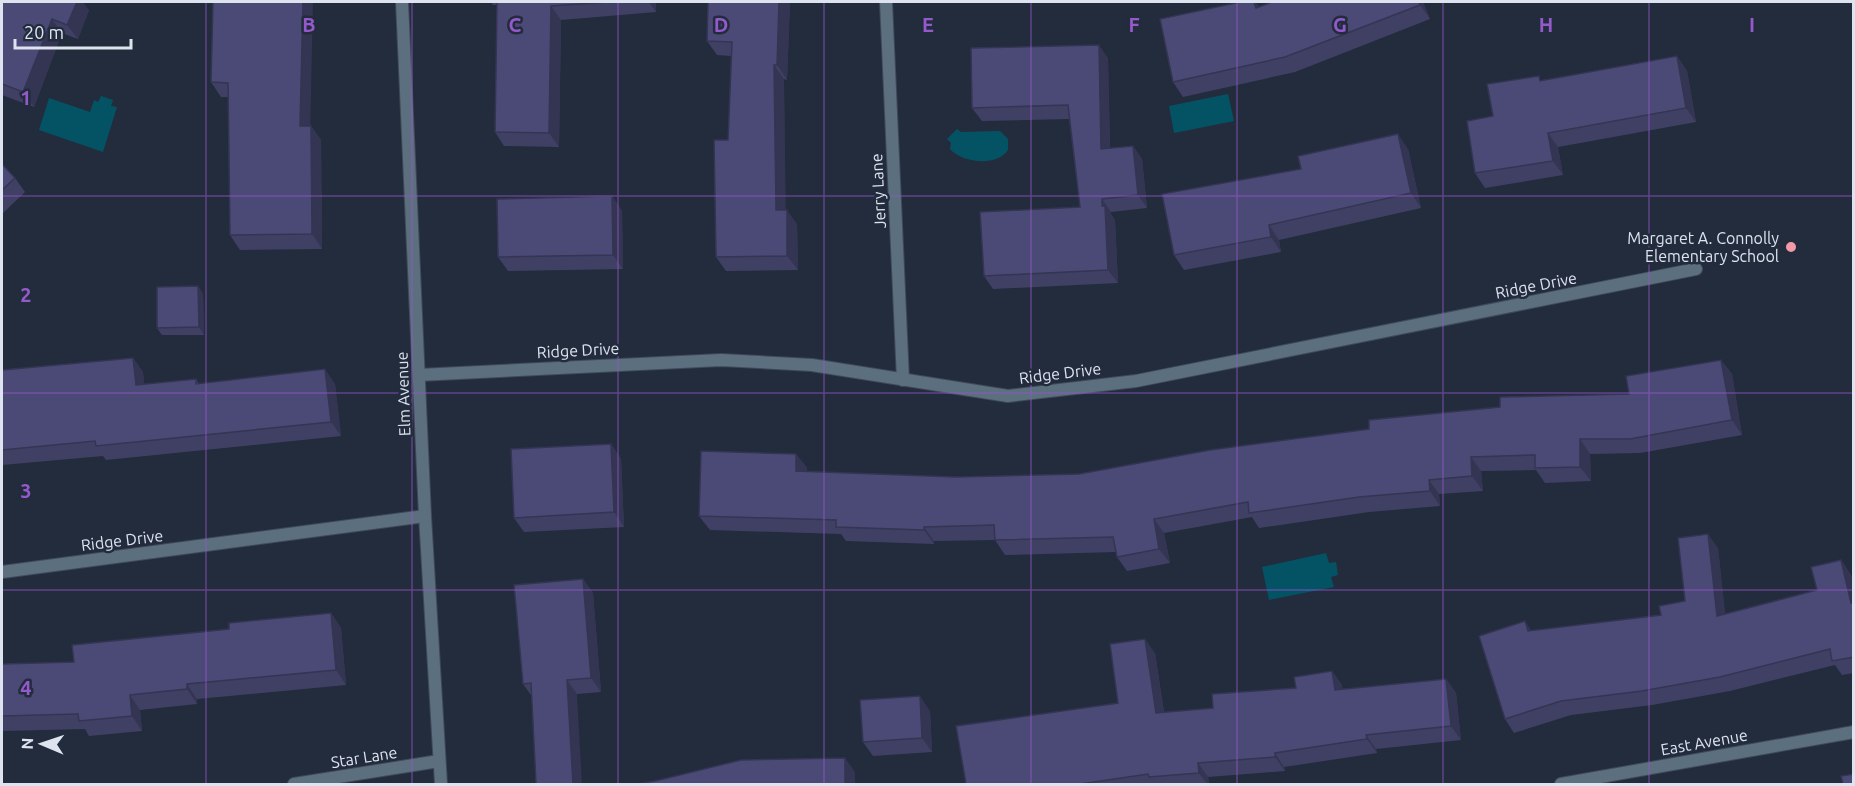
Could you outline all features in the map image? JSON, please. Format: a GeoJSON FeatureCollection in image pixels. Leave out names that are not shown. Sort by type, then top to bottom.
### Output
{"type":"FeatureCollection","features":[{"type":"Feature","properties":{"kind":"street","name":"Elm Avenue"},"geometry":{"type":"LineString","coordinates":[[402,2],[425,516],[441,784]]}},
{"type":"Feature","properties":{"kind":"street","name":"Jerry Lane"},"geometry":{"type":"LineString","coordinates":[[886,2],[903,380]]}},
{"type":"Feature","properties":{"kind":"street","name":"Ridge Drive"},"geometry":{"type":"LineString","coordinates":[[419,375],[721,360],[812,365],[1008,396],[1136,381],[1696,269]]}},
{"type":"Feature","properties":{"kind":"street","name":"Ridge Drive"},"geometry":{"type":"LineString","coordinates":[[2,572],[425,516]]}},
{"type":"Feature","properties":{"kind":"street","name":"East Avenue"},"geometry":{"type":"LineString","coordinates":[[1561,784],[1854,732]]}},
{"type":"Feature","properties":{"kind":"street","name":"Star Lane"},"geometry":{"type":"LineString","coordinates":[[294,784],[439,761]]}},
{"type":"Feature","properties":{"kind":"water"},"geometry":{"type":"Polygon","coordinates":[[[1228,94],[1234,121],[1174,133],[1169,106],[1228,94]]]}},
{"type":"Feature","properties":{"kind":"water"},"geometry":{"type":"Polygon","coordinates":[[[101,96],[113,100],[111,106],[117,107],[103,152],[39,130],[49,98],[90,112],[94,100],[98,102],[101,96]]]}},
{"type":"Feature","properties":{"kind":"water"},"geometry":{"type":"Polygon","coordinates":[[[957,129],[961,132],[1000,131],[1008,139],[1008,150],[996,159],[988,161],[971,160],[955,154],[950,149],[951,143],[947,139],[957,129]]]}},
{"type":"Feature","properties":{"kind":"water"},"geometry":{"type":"Polygon","coordinates":[[[1326,553],[1329,563],[1336,562],[1338,575],[1331,577],[1334,587],[1269,600],[1262,567],[1326,553]]]}},
{"type":"Feature","properties":{"kind":"building"},"geometry":{"type":"Polygon","coordinates":[[[2,2],[77,2],[67,25],[52,19],[23,92],[2,84],[2,2]]]}},
{"type":"Feature","properties":{"kind":"building"},"geometry":{"type":"Polygon","coordinates":[[[213,2],[303,2],[300,126],[311,126],[312,234],[230,235],[228,83],[211,82],[213,2]]]}},
{"type":"Feature","properties":{"kind":"building"},"geometry":{"type":"Polygon","coordinates":[[[497,2],[608,2],[551,6],[549,133],[495,132],[497,2]]]}},
{"type":"Feature","properties":{"kind":"building"},"geometry":{"type":"Polygon","coordinates":[[[708,2],[779,2],[777,65],[774,65],[776,210],[787,210],[787,256],[716,257],[714,140],[728,140],[732,42],[707,41],[708,2]]]}},
{"type":"Feature","properties":{"kind":"building"},"geometry":{"type":"Polygon","coordinates":[[[1240,2],[1254,2],[1256,8],[1272,2],[1419,2],[1420,5],[1285,57],[1173,82],[1160,19],[1240,2]]]}},
{"type":"Feature","properties":{"kind":"building"},"geometry":{"type":"Polygon","coordinates":[[[1099,45],[1101,149],[1133,146],[1138,195],[1102,199],[1102,206],[1105,206],[1108,270],[984,276],[980,212],[1080,207],[1068,105],[972,108],[971,48],[1099,45]]]}},
{"type":"Feature","properties":{"kind":"building"},"geometry":{"type":"Polygon","coordinates":[[[1677,56],[1686,108],[1548,133],[1553,161],[1475,173],[1467,121],[1493,116],[1487,84],[1539,76],[1540,81],[1677,56]]]}},
{"type":"Feature","properties":{"kind":"building"},"geometry":{"type":"Polygon","coordinates":[[[1398,134],[1411,193],[1269,225],[1271,237],[1174,255],[1162,194],[1301,169],[1298,156],[1398,134]]]}},
{"type":"Feature","properties":{"kind":"building"},"geometry":{"type":"Polygon","coordinates":[[[2,164],[15,178],[2,190],[2,164]]]}},
{"type":"Feature","properties":{"kind":"building"},"geometry":{"type":"Polygon","coordinates":[[[612,196],[613,255],[498,257],[497,199],[612,196]]]}},
{"type":"Feature","properties":{"kind":"building"},"geometry":{"type":"Polygon","coordinates":[[[198,286],[199,327],[157,328],[157,287],[198,286]]]}},
{"type":"Feature","properties":{"kind":"building"},"geometry":{"type":"Polygon","coordinates":[[[133,358],[136,385],[196,379],[196,384],[325,369],[331,422],[96,446],[95,441],[2,450],[2,370],[133,358]]]}},
{"type":"Feature","properties":{"kind":"building"},"geometry":{"type":"Polygon","coordinates":[[[1721,360],[1732,420],[1630,439],[1580,439],[1580,467],[1535,468],[1535,455],[1471,457],[1472,476],[1429,480],[1430,491],[1359,497],[1249,513],[1248,502],[1154,519],[1159,549],[1117,557],[1113,537],[995,540],[994,525],[924,527],[924,530],[836,527],[836,520],[699,516],[701,451],[796,454],[796,471],[956,477],[1079,474],[1210,450],[1369,429],[1369,420],[1500,407],[1500,397],[1629,394],[1626,376],[1721,360]]]}},
{"type":"Feature","properties":{"kind":"building"},"geometry":{"type":"Polygon","coordinates":[[[611,444],[614,512],[514,518],[511,449],[611,444]]]}},
{"type":"Feature","properties":{"kind":"building"},"geometry":{"type":"Polygon","coordinates":[[[1708,534],[1717,616],[1817,590],[1811,567],[1841,560],[1851,603],[1854,602],[1854,657],[1832,661],[1830,649],[1720,677],[1642,691],[1561,701],[1505,719],[1479,636],[1525,621],[1528,631],[1661,615],[1659,606],[1685,601],[1678,538],[1708,534]]]}},
{"type":"Feature","properties":{"kind":"building"},"geometry":{"type":"Polygon","coordinates":[[[583,579],[591,678],[567,680],[573,784],[536,784],[531,683],[523,684],[514,585],[583,579]]]}},
{"type":"Feature","properties":{"kind":"building"},"geometry":{"type":"Polygon","coordinates":[[[331,613],[336,670],[187,684],[187,689],[130,695],[132,716],[79,721],[78,714],[2,716],[2,664],[74,662],[72,645],[229,629],[229,623],[331,613]]]}},
{"type":"Feature","properties":{"kind":"building"},"geometry":{"type":"Polygon","coordinates":[[[1145,639],[1156,713],[1213,708],[1212,694],[1296,688],[1294,677],[1332,671],[1335,690],[1446,679],[1451,726],[1366,735],[1367,739],[1275,753],[1275,757],[1198,763],[1199,773],[1149,777],[1148,774],[1080,784],[966,784],[956,726],[1118,703],[1110,644],[1145,639]]]}},
{"type":"Feature","properties":{"kind":"building"},"geometry":{"type":"Polygon","coordinates":[[[920,696],[922,738],[863,742],[860,700],[920,696]]]}},
{"type":"Feature","properties":{"kind":"building"},"geometry":{"type":"Polygon","coordinates":[[[845,758],[845,784],[637,784],[741,760],[845,758]]]}},
{"type":"Feature","properties":{"kind":"building"},"geometry":{"type":"Polygon","coordinates":[[[1854,774],[1854,784],[1843,784],[1841,776],[1854,774]]]}},
{"type":"Feature","properties":{"kind":"place","name":"Margaret A. Connolly Elementary School"},"geometry":{"type":"Point","coordinates":[1791,247]}}]}
